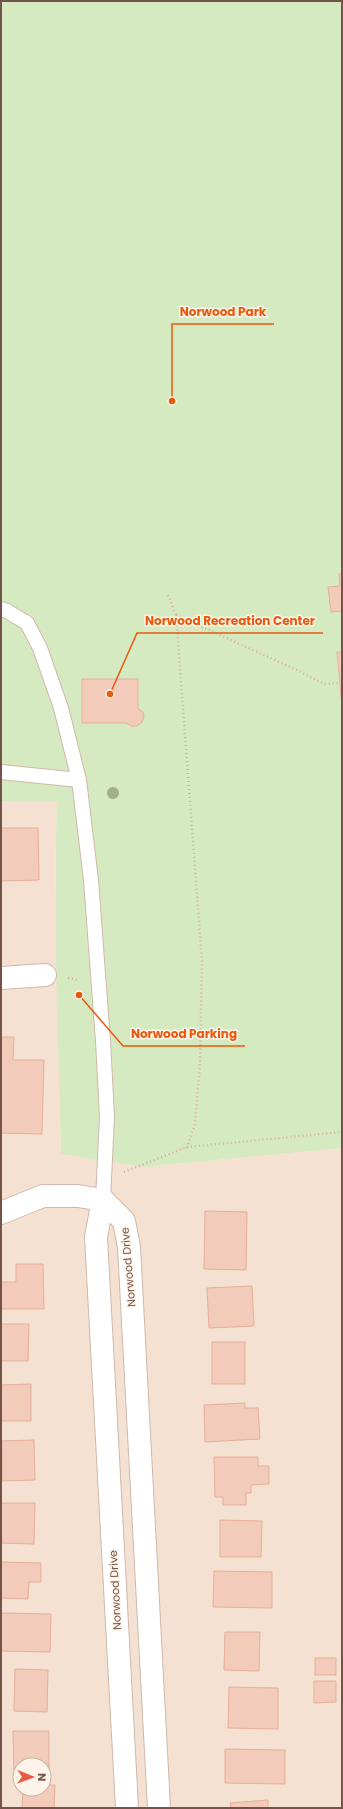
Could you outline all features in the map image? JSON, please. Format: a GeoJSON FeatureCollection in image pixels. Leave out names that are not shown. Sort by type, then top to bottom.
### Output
{"type":"FeatureCollection","features":[{"type":"Feature","properties":{"kind":"street"},"geometry":{"type":"LineString","coordinates":[[1,978],[46,975]]}},
{"type":"Feature","properties":{"kind":"street"},"geometry":{"type":"LineString","coordinates":[[1,1214],[43,1196],[78,1196],[103,1200]]}},
{"type":"Feature","properties":{"kind":"street","name":"Norwood Drive"},"geometry":{"type":"LineString","coordinates":[[103,1200],[124,1221],[129,1247],[159,1808]]}},
{"type":"Feature","properties":{"kind":"street","name":"Norwood Drive"},"geometry":{"type":"LineString","coordinates":[[103,1200],[96,1236],[126,1808]]}},
{"type":"Feature","properties":{"kind":"street"},"geometry":{"type":"LineString","coordinates":[[109,1470],[141,1467]]}},
{"type":"Feature","properties":{"kind":"street"},"geometry":{"type":"LineString","coordinates":[[121,1705],[154,1704]]}},
{"type":"Feature","properties":{"kind":"lane"},"geometry":{"type":"LineString","coordinates":[[1,609],[27,623],[40,648],[61,708],[78,780],[86,828],[107,1116],[103,1200]]}},
{"type":"Feature","properties":{"kind":"lane"},"geometry":{"type":"LineString","coordinates":[[1,772],[78,780]]}},
{"type":"Feature","properties":{"kind":"path"},"geometry":{"type":"LineString","coordinates":[[168,595],[176,615],[202,961],[199,1079],[195,1124],[187,1147]]}},
{"type":"Feature","properties":{"kind":"path"},"geometry":{"type":"LineString","coordinates":[[176,615],[299,671],[324,684],[340,683]]}},
{"type":"Feature","properties":{"kind":"path"},"geometry":{"type":"LineString","coordinates":[[46,975],[98,984]]}},
{"type":"Feature","properties":{"kind":"path"},"geometry":{"type":"LineString","coordinates":[[104,1175],[123,1172],[187,1147],[342,1132]]}},
{"type":"Feature","properties":{"kind":"shaded area"},"geometry":{"type":"Polygon","coordinates":[[[1,801],[57,802],[55,873],[61,1154],[143,1167],[342,1148],[342,1808],[1,1808],[1,801]]]}},
{"type":"Feature","properties":{"kind":"green space"},"geometry":{"type":"Polygon","coordinates":[[[1,1],[342,1],[342,1148],[143,1167],[61,1154],[56,934],[57,802],[1,801],[1,1]]]}},
{"type":"Feature","properties":{"kind":"building"},"geometry":{"type":"Polygon","coordinates":[[[339,574],[342,574],[342,619],[341,611],[331,612],[328,587],[340,586],[339,574]]]}},
{"type":"Feature","properties":{"kind":"building"},"geometry":{"type":"Polygon","coordinates":[[[337,652],[342,652],[342,708],[340,683],[337,652]]]}},
{"type":"Feature","properties":{"kind":"building"},"geometry":{"type":"Polygon","coordinates":[[[82,679],[138,679],[138,709],[143,712],[144,717],[142,722],[137,726],[131,726],[126,723],[82,723],[82,679]]]}},
{"type":"Feature","properties":{"kind":"building"},"geometry":{"type":"Polygon","coordinates":[[[1,828],[38,828],[39,880],[1,881],[1,828]]]}},
{"type":"Feature","properties":{"kind":"building"},"geometry":{"type":"Polygon","coordinates":[[[1,1037],[14,1037],[13,1060],[44,1060],[42,1134],[1,1133],[1,1037]]]}},
{"type":"Feature","properties":{"kind":"building"},"geometry":{"type":"Polygon","coordinates":[[[205,1211],[247,1212],[246,1270],[204,1269],[205,1211]]]}},
{"type":"Feature","properties":{"kind":"building"},"geometry":{"type":"Polygon","coordinates":[[[16,1264],[43,1264],[44,1309],[1,1309],[1,1282],[16,1282],[16,1264]]]}},
{"type":"Feature","properties":{"kind":"building"},"geometry":{"type":"Polygon","coordinates":[[[252,1286],[254,1326],[209,1328],[207,1288],[252,1286]]]}},
{"type":"Feature","properties":{"kind":"building"},"geometry":{"type":"Polygon","coordinates":[[[1,1324],[29,1324],[28,1361],[1,1361],[1,1324]]]}},
{"type":"Feature","properties":{"kind":"building"},"geometry":{"type":"Polygon","coordinates":[[[212,1342],[245,1342],[245,1384],[212,1384],[212,1342]]]}},
{"type":"Feature","properties":{"kind":"building"},"geometry":{"type":"Polygon","coordinates":[[[31,1384],[31,1421],[1,1421],[1,1385],[31,1384]]]}},
{"type":"Feature","properties":{"kind":"building"},"geometry":{"type":"Polygon","coordinates":[[[245,1403],[245,1408],[258,1408],[260,1439],[205,1442],[204,1405],[245,1403]]]}},
{"type":"Feature","properties":{"kind":"building"},"geometry":{"type":"Polygon","coordinates":[[[34,1440],[35,1480],[2,1481],[2,1441],[34,1440]]]}},
{"type":"Feature","properties":{"kind":"building"},"geometry":{"type":"Polygon","coordinates":[[[214,1457],[258,1457],[258,1466],[269,1466],[269,1484],[251,1485],[251,1493],[246,1493],[246,1505],[223,1505],[223,1497],[215,1497],[214,1457]]]}},
{"type":"Feature","properties":{"kind":"building"},"geometry":{"type":"Polygon","coordinates":[[[1,1503],[35,1503],[34,1544],[1,1543],[1,1503]]]}},
{"type":"Feature","properties":{"kind":"building"},"geometry":{"type":"Polygon","coordinates":[[[220,1520],[262,1521],[261,1557],[220,1557],[220,1520]]]}},
{"type":"Feature","properties":{"kind":"building"},"geometry":{"type":"Polygon","coordinates":[[[1,1562],[41,1563],[41,1582],[29,1582],[28,1599],[1,1598],[1,1562]]]}},
{"type":"Feature","properties":{"kind":"building"},"geometry":{"type":"Polygon","coordinates":[[[214,1571],[272,1572],[272,1608],[213,1607],[214,1571]]]}},
{"type":"Feature","properties":{"kind":"building"},"geometry":{"type":"Polygon","coordinates":[[[1,1613],[51,1614],[50,1652],[1,1651],[1,1613]]]}},
{"type":"Feature","properties":{"kind":"building"},"geometry":{"type":"Polygon","coordinates":[[[225,1632],[260,1632],[259,1671],[224,1670],[225,1632]]]}},
{"type":"Feature","properties":{"kind":"building"},"geometry":{"type":"Polygon","coordinates":[[[315,1658],[336,1658],[336,1675],[315,1675],[315,1658]]]}},
{"type":"Feature","properties":{"kind":"building"},"geometry":{"type":"Polygon","coordinates":[[[15,1669],[48,1670],[47,1712],[14,1711],[15,1669]]]}},
{"type":"Feature","properties":{"kind":"building"},"geometry":{"type":"Polygon","coordinates":[[[314,1681],[336,1681],[336,1702],[314,1703],[314,1681]]]}},
{"type":"Feature","properties":{"kind":"building"},"geometry":{"type":"Polygon","coordinates":[[[229,1687],[278,1688],[278,1729],[228,1728],[229,1687]]]}},
{"type":"Feature","properties":{"kind":"building"},"geometry":{"type":"Polygon","coordinates":[[[13,1731],[49,1731],[49,1757],[14,1757],[13,1731]]]}},
{"type":"Feature","properties":{"kind":"building"},"geometry":{"type":"Polygon","coordinates":[[[225,1749],[285,1750],[285,1784],[225,1783],[225,1749]]]}},
{"type":"Feature","properties":{"kind":"building"},"geometry":{"type":"Polygon","coordinates":[[[52,1785],[55,1785],[54,1808],[22,1808],[23,1797],[52,1797],[52,1785]]]}},
{"type":"Feature","properties":{"kind":"building"},"geometry":{"type":"Polygon","coordinates":[[[268,1800],[268,1808],[231,1808],[230,1803],[268,1800]]]}},
{"type":"Feature","properties":{"kind":"place","name":"Norwood Park"},"geometry":{"type":"Point","coordinates":[172,401]}},
{"type":"Feature","properties":{"kind":"place","name":"Norwood Recreation Center"},"geometry":{"type":"Point","coordinates":[110,694]}},
{"type":"Feature","properties":{"kind":"place","name":"Norwood Parking"},"geometry":{"type":"Point","coordinates":[79,995]}}]}
